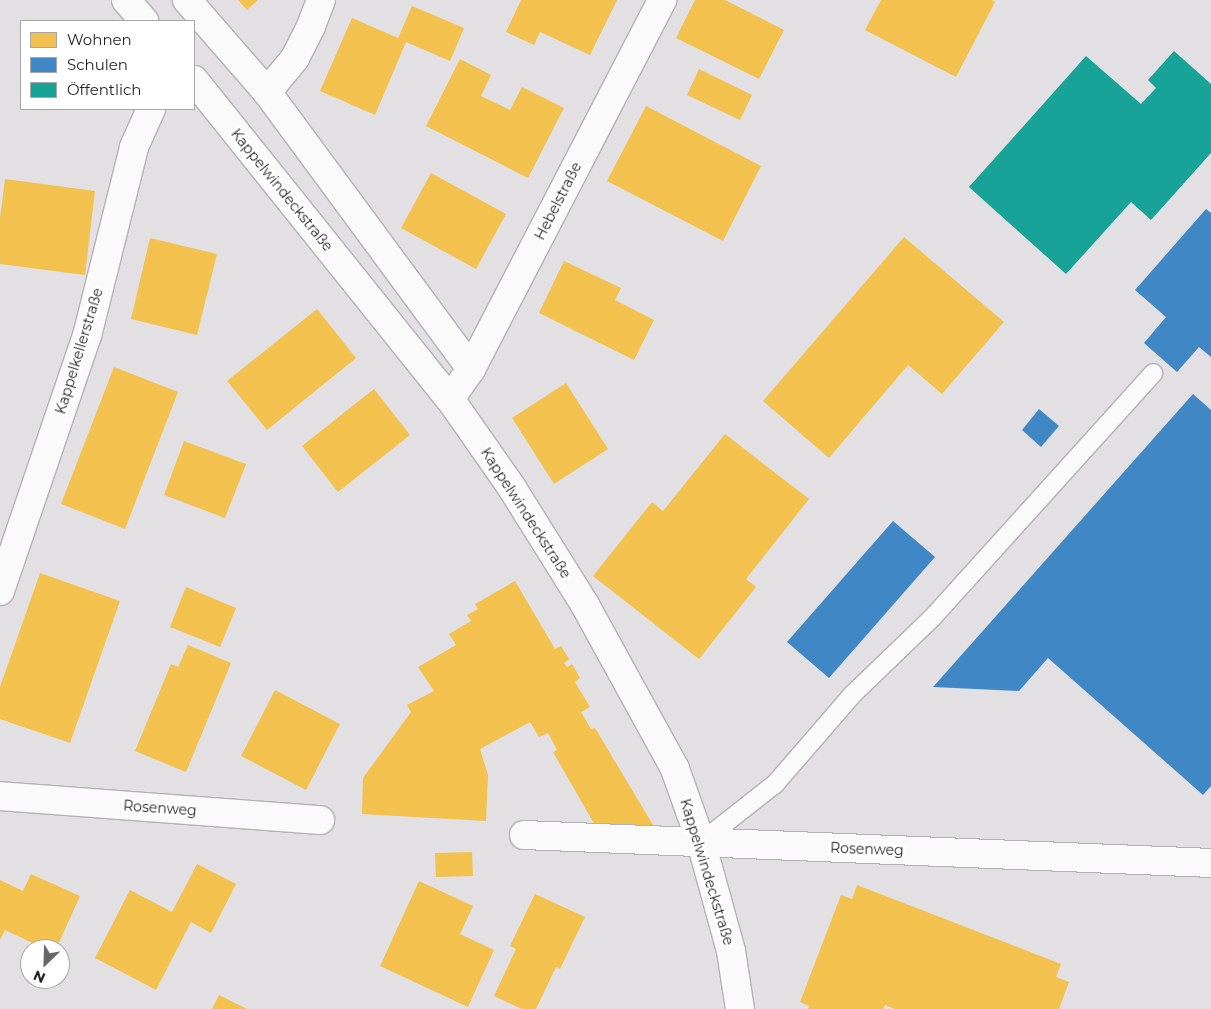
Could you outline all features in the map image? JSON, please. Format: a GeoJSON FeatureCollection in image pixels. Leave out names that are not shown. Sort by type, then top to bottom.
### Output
{"type":"FeatureCollection","features":[{"type":"Feature","properties":{"kind":"street"},"geometry":{"type":"LineString","coordinates":[[126,0],[143,20]]}},
{"type":"Feature","properties":{"kind":"street"},"geometry":{"type":"LineString","coordinates":[[187,0],[266,92],[471,369]]}},
{"type":"Feature","properties":{"kind":"street"},"geometry":{"type":"LineString","coordinates":[[266,92],[295,58],[311,26],[320,0]]}},
{"type":"Feature","properties":{"kind":"street","name":"Hebelstraße"},"geometry":{"type":"LineString","coordinates":[[450,399],[471,369],[662,0]]}},
{"type":"Feature","properties":{"kind":"street","name":"Kappelwindeckstraße"},"geometry":{"type":"LineString","coordinates":[[195,81],[450,399],[512,488],[585,605],[675,769],[701,842],[732,950],[740,1009]]}},
{"type":"Feature","properties":{"kind":"street","name":"Kappelkellerstraße"},"geometry":{"type":"LineString","coordinates":[[0,591],[87,336],[134,148],[151,110]]}},
{"type":"Feature","properties":{"kind":"street","name":"Rosenweg"},"geometry":{"type":"LineString","coordinates":[[0,796],[320,820]]}},
{"type":"Feature","properties":{"kind":"street","name":"Rosenweg"},"geometry":{"type":"LineString","coordinates":[[524,835],[1211,863]]}},
{"type":"Feature","properties":{"kind":"lane"},"geometry":{"type":"LineString","coordinates":[[701,842],[775,784],[853,694],[932,618],[1154,372]]}},
{"type":"Feature","properties":{"kind":"building: Wohnen"},"geometry":{"type":"Polygon","coordinates":[[[238,0],[258,0],[247,10],[238,0]]]}},
{"type":"Feature","properties":{"kind":"building: Wohnen"},"geometry":{"type":"Polygon","coordinates":[[[521,0],[617,0],[590,55],[540,32],[534,45],[506,32],[521,0]]]}},
{"type":"Feature","properties":{"kind":"building: Wohnen"},"geometry":{"type":"Polygon","coordinates":[[[695,0],[725,0],[784,30],[759,79],[676,38],[695,0]]]}},
{"type":"Feature","properties":{"kind":"building: Wohnen"},"geometry":{"type":"Polygon","coordinates":[[[881,0],[992,0],[995,2],[956,77],[865,30],[881,0]]]}},
{"type":"Feature","properties":{"kind":"building: Wohnen"},"geometry":{"type":"Polygon","coordinates":[[[412,6],[464,28],[450,61],[406,42],[375,115],[320,91],[352,18],[398,38],[412,6]]]}},
{"type":"Feature","properties":{"kind":"building: Wohnen"},"geometry":{"type":"Polygon","coordinates":[[[460,59],[491,75],[481,96],[510,110],[522,87],[564,108],[528,178],[426,126],[460,59]]]}},
{"type":"Feature","properties":{"kind":"building: Wohnen"},"geometry":{"type":"Polygon","coordinates":[[[699,69],[752,95],[740,120],[687,95],[699,69]]]}},
{"type":"Feature","properties":{"kind":"building: Wohnen"},"geometry":{"type":"Polygon","coordinates":[[[646,106],[761,166],[723,241],[607,181],[646,106]]]}},
{"type":"Feature","properties":{"kind":"building: Wohnen"},"geometry":{"type":"Polygon","coordinates":[[[431,173],[506,214],[476,269],[401,228],[431,173]]]}},
{"type":"Feature","properties":{"kind":"building: Wohnen"},"geometry":{"type":"Polygon","coordinates":[[[5,179],[95,191],[85,275],[0,264],[0,218],[5,179]]]}},
{"type":"Feature","properties":{"kind":"building: Wohnen"},"geometry":{"type":"Polygon","coordinates":[[[904,237],[1004,322],[942,394],[908,365],[829,458],[763,401],[904,237]]]}},
{"type":"Feature","properties":{"kind":"building: Wohnen"},"geometry":{"type":"Polygon","coordinates":[[[150,238],[217,254],[197,335],[131,319],[150,238]]]}},
{"type":"Feature","properties":{"kind":"building: Wohnen"},"geometry":{"type":"Polygon","coordinates":[[[564,261],[621,288],[615,300],[654,320],[634,360],[539,313],[564,261]]]}},
{"type":"Feature","properties":{"kind":"building: Wohnen"},"geometry":{"type":"Polygon","coordinates":[[[317,309],[356,358],[267,430],[227,381],[317,309]]]}},
{"type":"Feature","properties":{"kind":"building: Wohnen"},"geometry":{"type":"Polygon","coordinates":[[[114,367],[178,392],[125,529],[61,504],[114,367]]]}},
{"type":"Feature","properties":{"kind":"building: Wohnen"},"geometry":{"type":"Polygon","coordinates":[[[566,383],[608,449],[554,484],[512,418],[566,383]]]}},
{"type":"Feature","properties":{"kind":"building: Wohnen"},"geometry":{"type":"Polygon","coordinates":[[[374,389],[410,435],[338,492],[302,446],[374,389]]]}},
{"type":"Feature","properties":{"kind":"building: Wohnen"},"geometry":{"type":"Polygon","coordinates":[[[725,434],[809,499],[746,579],[756,587],[699,659],[593,576],[652,502],[663,511],[725,434]]]}},
{"type":"Feature","properties":{"kind":"building: Wohnen"},"geometry":{"type":"Polygon","coordinates":[[[184,441],[246,464],[225,518],[164,495],[184,441]]]}},
{"type":"Feature","properties":{"kind":"building: Wohnen"},"geometry":{"type":"Polygon","coordinates":[[[40,573],[120,601],[70,743],[0,719],[0,687],[40,573]]]}},
{"type":"Feature","properties":{"kind":"building: Wohnen"},"geometry":{"type":"Polygon","coordinates":[[[515,581],[555,649],[561,646],[569,659],[564,663],[567,667],[572,664],[580,678],[575,682],[590,707],[581,712],[591,729],[595,728],[656,830],[596,827],[553,752],[557,750],[548,733],[539,737],[530,722],[480,749],[488,775],[486,821],[362,814],[363,778],[411,712],[407,705],[434,691],[418,667],[456,645],[449,634],[471,621],[467,615],[478,609],[475,604],[515,581]]]}},
{"type":"Feature","properties":{"kind":"building: Wohnen"},"geometry":{"type":"Polygon","coordinates":[[[186,587],[236,608],[220,647],[170,627],[186,587]]]}},
{"type":"Feature","properties":{"kind":"building: Wohnen"},"geometry":{"type":"Polygon","coordinates":[[[188,645],[231,663],[186,772],[135,751],[171,664],[178,667],[188,645]]]}},
{"type":"Feature","properties":{"kind":"building: Wohnen"},"geometry":{"type":"Polygon","coordinates":[[[275,690],[340,724],[306,790],[241,756],[275,690]]]}},
{"type":"Feature","properties":{"kind":"building: Wohnen"},"geometry":{"type":"Polygon","coordinates":[[[472,852],[473,876],[436,877],[435,853],[472,852]]]}},
{"type":"Feature","properties":{"kind":"building: Wohnen"},"geometry":{"type":"Polygon","coordinates":[[[197,864],[236,884],[211,933],[191,922],[156,990],[95,958],[130,890],[172,912],[197,864]]]}},
{"type":"Feature","properties":{"kind":"building: Wohnen"},"geometry":{"type":"Polygon","coordinates":[[[31,874],[80,896],[61,939],[24,939],[5,930],[0,940],[0,880],[23,891],[31,874]]]}},
{"type":"Feature","properties":{"kind":"building: Wohnen"},"geometry":{"type":"Polygon","coordinates":[[[419,881],[473,906],[460,934],[494,950],[468,1007],[380,966],[419,881]]]}},
{"type":"Feature","properties":{"kind":"building: Wohnen"},"geometry":{"type":"Polygon","coordinates":[[[857,885],[1061,964],[1056,977],[1069,982],[1059,1009],[895,1009],[885,1005],[883,1009],[808,1009],[809,1006],[800,1002],[841,895],[852,899],[857,885]]]}},
{"type":"Feature","properties":{"kind":"building: Wohnen"},"geometry":{"type":"Polygon","coordinates":[[[535,894],[585,917],[560,969],[556,967],[536,1009],[522,1009],[494,996],[516,949],[510,946],[535,894]]]}},
{"type":"Feature","properties":{"kind":"building: Wohnen"},"geometry":{"type":"Polygon","coordinates":[[[219,995],[247,1009],[212,1009],[219,995]]]}},
{"type":"Feature","properties":{"kind":"building: Schulen"},"geometry":{"type":"Polygon","coordinates":[[[1206,209],[1211,213],[1211,357],[1199,347],[1177,372],[1144,343],[1166,317],[1135,290],[1206,209]]]}},
{"type":"Feature","properties":{"kind":"building: Schulen"},"geometry":{"type":"Polygon","coordinates":[[[1193,394],[1211,410],[1211,786],[1203,795],[1048,658],[1019,691],[933,687],[1193,394]]]}},
{"type":"Feature","properties":{"kind":"building: Schulen"},"geometry":{"type":"Polygon","coordinates":[[[1039,409],[1059,426],[1041,447],[1022,430],[1039,409]]]}},
{"type":"Feature","properties":{"kind":"building: Schulen"},"geometry":{"type":"Polygon","coordinates":[[[893,521],[935,557],[829,678],[787,642],[893,521]]]}},
{"type":"Feature","properties":{"kind":"building: Öffentlich"},"geometry":{"type":"Polygon","coordinates":[[[1174,51],[1211,84],[1211,153],[1151,220],[1131,202],[1066,274],[969,187],[1086,56],[1141,104],[1156,88],[1148,80],[1174,51]]]}}]}
